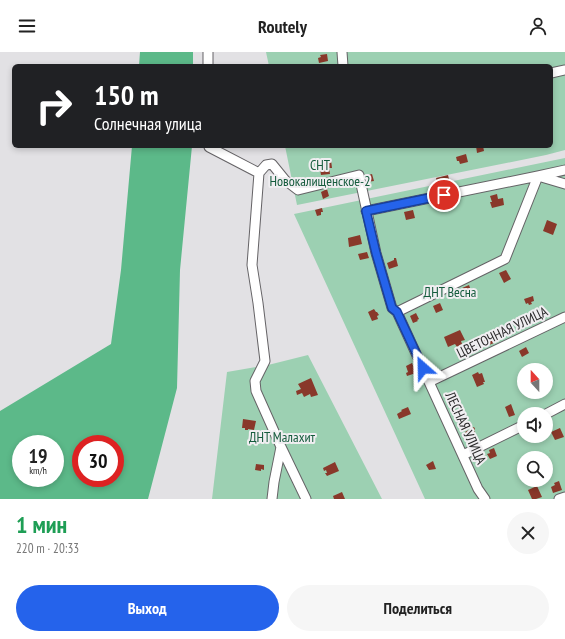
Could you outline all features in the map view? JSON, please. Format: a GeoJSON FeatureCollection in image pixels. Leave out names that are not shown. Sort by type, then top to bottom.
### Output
{"type":"FeatureCollection","features":[{"type":"Feature","properties":{"kind":"street"},"geometry":{"type":"LineString","coordinates":[[208,52],[208,64]]}},
{"type":"Feature","properties":{"kind":"street"},"geometry":{"type":"LineString","coordinates":[[342,52],[343,64]]}},
{"type":"Feature","properties":{"kind":"street"},"geometry":{"type":"LineString","coordinates":[[553,73],[565,70]]}},
{"type":"Feature","properties":{"kind":"street"},"geometry":{"type":"LineString","coordinates":[[211,148],[259,173],[252,265],[265,361],[255,381],[256,391],[306,499]]}},
{"type":"Feature","properties":{"kind":"street","name":"ЛЕСНАЯ УЛИЦА"},"geometry":{"type":"LineString","coordinates":[[259,173],[266,165],[272,164],[285,180],[298,190],[359,176],[376,253],[392,308],[397,312],[464,455],[478,489],[485,499]]}},
{"type":"Feature","properties":{"kind":"street"},"geometry":{"type":"LineString","coordinates":[[366,211],[565,170]]}},
{"type":"Feature","properties":{"kind":"street"},"geometry":{"type":"LineString","coordinates":[[538,176],[565,184]]}},
{"type":"Feature","properties":{"kind":"street"},"geometry":{"type":"LineString","coordinates":[[397,312],[505,259],[538,176]]}},
{"type":"Feature","properties":{"kind":"street","name":"ЦВЕТОЧНАЯ УЛИЦА"},"geometry":{"type":"LineString","coordinates":[[429,382],[565,317]]}},
{"type":"Feature","properties":{"kind":"street"},"geometry":{"type":"LineString","coordinates":[[553,410],[565,404]]}},
{"type":"Feature","properties":{"kind":"street"},"geometry":{"type":"LineString","coordinates":[[464,455],[517,428]]}},
{"type":"Feature","properties":{"kind":"street"},"geometry":{"type":"LineString","coordinates":[[272,499],[281,447]]}},
{"type":"Feature","properties":{"kind":"street"},"geometry":{"type":"LineString","coordinates":[[559,499],[565,497]]}},
{"type":"Feature","properties":{"kind":"green space"},"geometry":{"type":"Polygon","coordinates":[[[140,52],[193,52],[193,64],[139,64],[140,52]]]}},
{"type":"Feature","properties":{"kind":"green space","name":"СНТ Новокалищенское-2"},"geometry":{"type":"Polygon","coordinates":[[[266,52],[565,52],[565,150],[297,205],[285,148],[553,148],[553,64],[269,64],[266,52]]]}},
{"type":"Feature","properties":{"kind":"green space"},"geometry":{"type":"Polygon","coordinates":[[[132,148],[192,148],[180,270],[177,388],[148,499],[0,499],[0,411],[111,344],[121,270],[132,148]]]}},
{"type":"Feature","properties":{"kind":"green space","name":"ДНТ Весна"},"geometry":{"type":"Polygon","coordinates":[[[565,158],[565,499],[425,499],[294,214],[565,158]]]}},
{"type":"Feature","properties":{"kind":"green space","name":"ДНТ Малахит"},"geometry":{"type":"Polygon","coordinates":[[[308,355],[382,499],[212,499],[227,372],[268,365],[308,355]]]}},
{"type":"Feature","properties":{"kind":"building"},"geometry":{"type":"Polygon","coordinates":[[[327,54],[328,61],[319,63],[318,58],[321,57],[320,55],[327,54]]]}},
{"type":"Feature","properties":{"kind":"building"},"geometry":{"type":"Polygon","coordinates":[[[476,148],[483,148],[484,151],[477,153],[476,148]]]}},
{"type":"Feature","properties":{"kind":"building"},"geometry":{"type":"Polygon","coordinates":[[[466,154],[468,162],[460,164],[456,157],[466,154]]]}},
{"type":"Feature","properties":{"kind":"building"},"geometry":{"type":"Polygon","coordinates":[[[331,160],[332,168],[329,168],[330,174],[321,175],[320,169],[324,168],[323,161],[331,160]]]}},
{"type":"Feature","properties":{"kind":"building"},"geometry":{"type":"Polygon","coordinates":[[[372,174],[374,181],[367,182],[365,176],[372,174]]]}},
{"type":"Feature","properties":{"kind":"building"},"geometry":{"type":"Polygon","coordinates":[[[448,175],[451,187],[440,192],[436,178],[448,175]]]}},
{"type":"Feature","properties":{"kind":"building"},"geometry":{"type":"Polygon","coordinates":[[[327,189],[329,196],[323,199],[321,192],[327,189]]]}},
{"type":"Feature","properties":{"kind":"building"},"geometry":{"type":"Polygon","coordinates":[[[497,194],[498,199],[503,198],[504,205],[492,208],[490,196],[497,194]]]}},
{"type":"Feature","properties":{"kind":"building"},"geometry":{"type":"Polygon","coordinates":[[[322,208],[323,212],[321,212],[321,215],[317,216],[315,210],[322,208]]]}},
{"type":"Feature","properties":{"kind":"building"},"geometry":{"type":"Polygon","coordinates":[[[413,210],[415,218],[406,220],[404,212],[413,210]]]}},
{"type":"Feature","properties":{"kind":"building"},"geometry":{"type":"Polygon","coordinates":[[[547,220],[557,224],[553,235],[543,231],[547,220]]]}},
{"type":"Feature","properties":{"kind":"building"},"geometry":{"type":"Polygon","coordinates":[[[360,235],[362,244],[349,247],[348,238],[360,235]]]}},
{"type":"Feature","properties":{"kind":"building"},"geometry":{"type":"Polygon","coordinates":[[[367,252],[369,258],[360,260],[358,254],[367,252]]]}},
{"type":"Feature","properties":{"kind":"building"},"geometry":{"type":"Polygon","coordinates":[[[394,258],[396,258],[398,266],[389,269],[387,263],[394,260],[394,258]]]}},
{"type":"Feature","properties":{"kind":"building"},"geometry":{"type":"Polygon","coordinates":[[[506,270],[511,279],[504,283],[499,273],[506,270]]]}},
{"type":"Feature","properties":{"kind":"building"},"geometry":{"type":"Polygon","coordinates":[[[469,285],[473,296],[466,299],[462,288],[469,285]]]}},
{"type":"Feature","properties":{"kind":"building"},"geometry":{"type":"Polygon","coordinates":[[[533,296],[534,301],[531,302],[532,304],[526,304],[524,299],[533,296]]]}},
{"type":"Feature","properties":{"kind":"building"},"geometry":{"type":"Polygon","coordinates":[[[440,303],[443,310],[436,313],[433,306],[440,303]]]}},
{"type":"Feature","properties":{"kind":"building"},"geometry":{"type":"Polygon","coordinates":[[[374,309],[379,315],[377,316],[378,319],[372,321],[368,312],[374,309]]]}},
{"type":"Feature","properties":{"kind":"building"},"geometry":{"type":"Polygon","coordinates":[[[416,313],[419,319],[413,323],[410,316],[416,313]]]}},
{"type":"Feature","properties":{"kind":"building"},"geometry":{"type":"Polygon","coordinates":[[[460,330],[465,340],[461,341],[462,344],[457,347],[455,344],[448,347],[444,337],[460,330]]]}},
{"type":"Feature","properties":{"kind":"building"},"geometry":{"type":"Polygon","coordinates":[[[491,337],[494,343],[489,345],[488,343],[485,344],[484,340],[491,337]]]}},
{"type":"Feature","properties":{"kind":"building"},"geometry":{"type":"Polygon","coordinates":[[[526,347],[529,353],[522,357],[519,351],[526,347]]]}},
{"type":"Feature","properties":{"kind":"building"},"geometry":{"type":"Polygon","coordinates":[[[412,363],[416,373],[407,376],[406,373],[408,372],[406,366],[412,363]]]}},
{"type":"Feature","properties":{"kind":"building"},"geometry":{"type":"Polygon","coordinates":[[[478,372],[479,374],[482,373],[485,382],[477,387],[472,375],[478,372]]]}},
{"type":"Feature","properties":{"kind":"building"},"geometry":{"type":"Polygon","coordinates":[[[311,378],[318,395],[311,397],[310,394],[304,397],[302,393],[297,395],[296,391],[301,389],[298,384],[311,378]]]}},
{"type":"Feature","properties":{"kind":"building"},"geometry":{"type":"Polygon","coordinates":[[[511,404],[515,415],[509,417],[505,407],[511,404]]]}},
{"type":"Feature","properties":{"kind":"building"},"geometry":{"type":"Polygon","coordinates":[[[408,407],[411,414],[399,419],[397,414],[402,411],[401,410],[408,407]]]}},
{"type":"Feature","properties":{"kind":"building"},"geometry":{"type":"Polygon","coordinates":[[[243,419],[256,421],[254,430],[245,430],[245,428],[242,428],[243,419]]]}},
{"type":"Feature","properties":{"kind":"building"},"geometry":{"type":"Polygon","coordinates":[[[474,427],[475,433],[467,437],[465,432],[474,427]]]}},
{"type":"Feature","properties":{"kind":"building"},"geometry":{"type":"Polygon","coordinates":[[[560,428],[564,437],[555,440],[553,431],[560,428]]]}},
{"type":"Feature","properties":{"kind":"building"},"geometry":{"type":"Polygon","coordinates":[[[494,448],[497,456],[490,459],[487,454],[490,453],[489,450],[494,448]]]}},
{"type":"Feature","properties":{"kind":"building"},"geometry":{"type":"Polygon","coordinates":[[[433,461],[436,469],[429,470],[426,465],[433,461]]]}},
{"type":"Feature","properties":{"kind":"building"},"geometry":{"type":"Polygon","coordinates":[[[335,462],[339,471],[327,476],[325,473],[327,473],[326,470],[324,471],[323,468],[335,462]]]}},
{"type":"Feature","properties":{"kind":"building"},"geometry":{"type":"Polygon","coordinates":[[[256,464],[264,465],[264,470],[255,470],[256,464]]]}},
{"type":"Feature","properties":{"kind":"building"},"geometry":{"type":"Polygon","coordinates":[[[559,481],[562,490],[553,493],[551,487],[555,485],[554,483],[559,481]]]}},
{"type":"Feature","properties":{"kind":"building"},"geometry":{"type":"Polygon","coordinates":[[[537,487],[542,497],[532,499],[528,490],[537,487]]]}},
{"type":"Feature","properties":{"kind":"building"},"geometry":{"type":"Polygon","coordinates":[[[342,492],[345,499],[334,499],[333,496],[342,492]]]}},
{"type":"Feature","properties":{"kind":"route"},"geometry":{"type":"LineString","coordinates":[[423,368],[397,312],[392,308],[376,253],[366,211],[444,195]]}}]}
